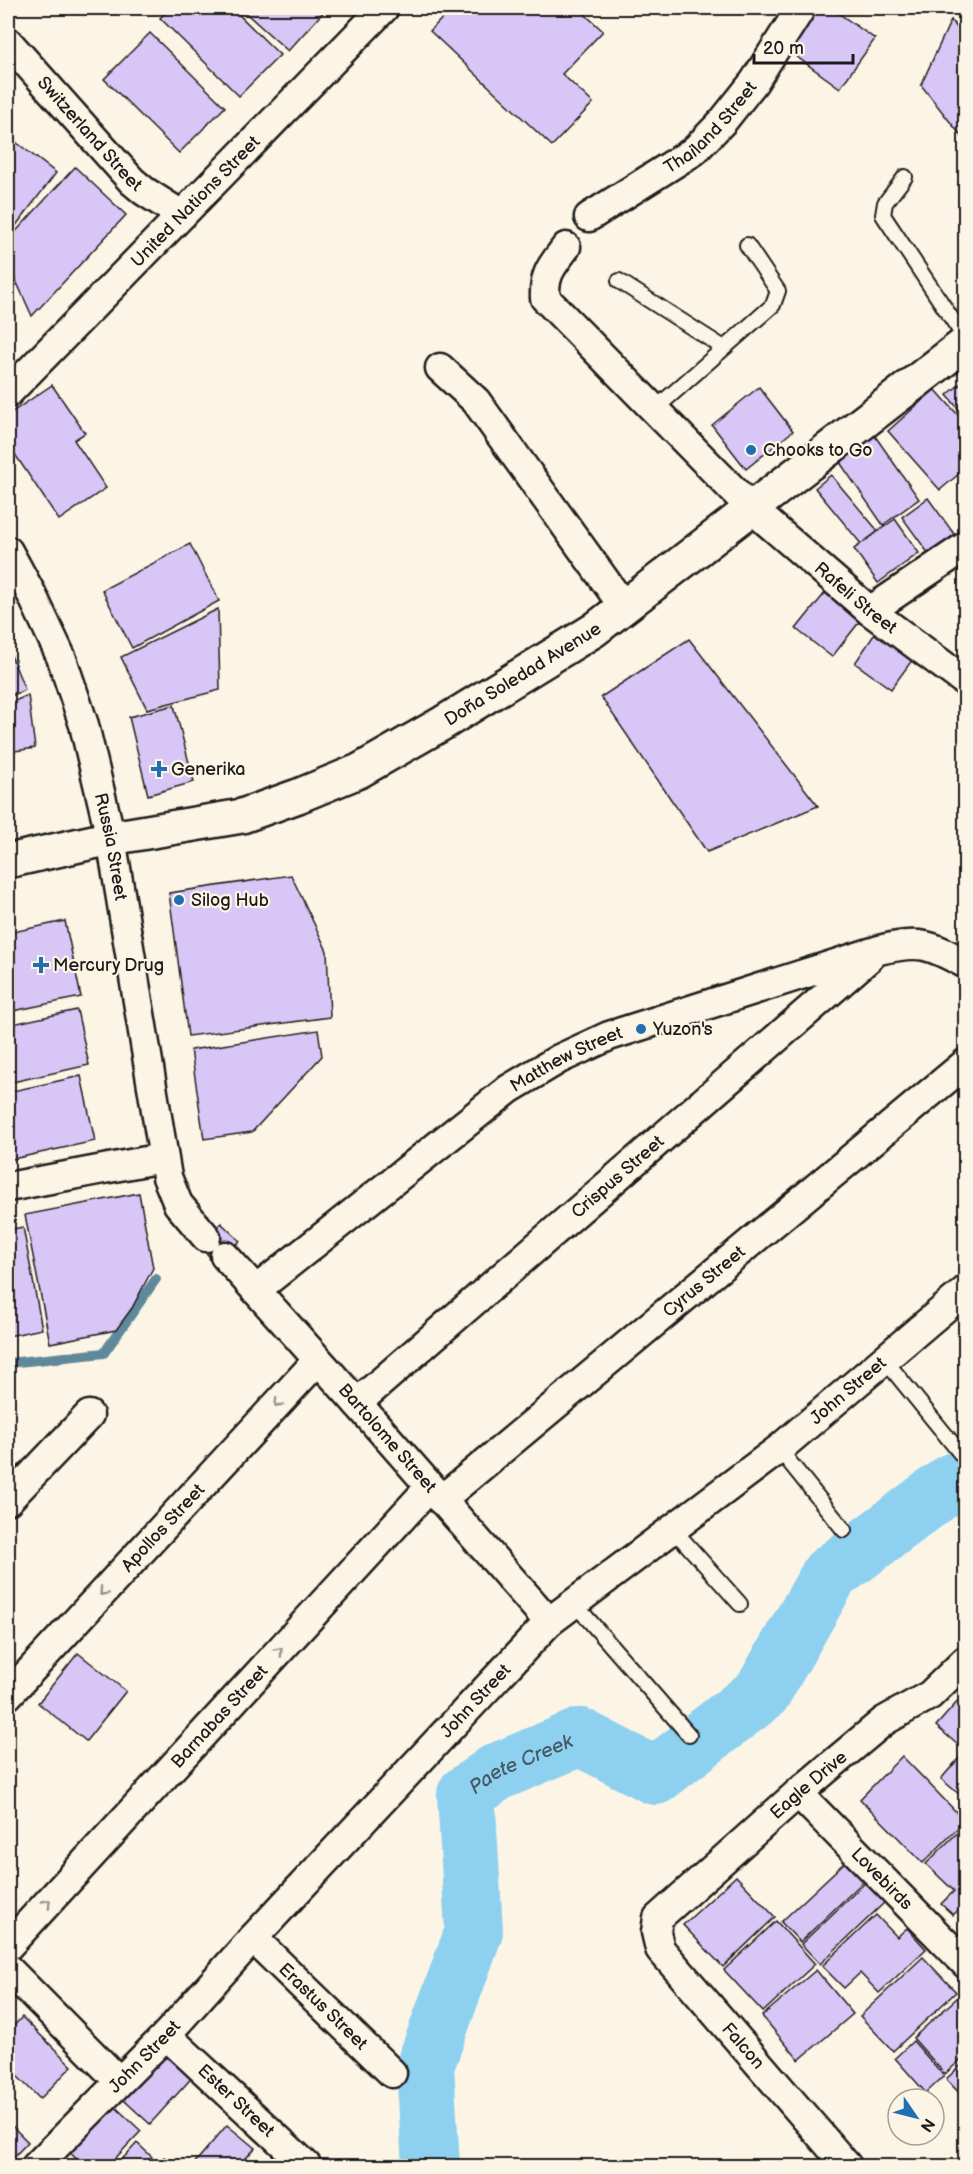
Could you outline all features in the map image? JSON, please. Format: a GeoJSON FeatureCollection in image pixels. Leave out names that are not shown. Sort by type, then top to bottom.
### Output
{"type":"FeatureCollection","features":[{"type":"Feature","properties":{"kind":"main road","name":"Doña Soledad Avenue"},"geometry":{"type":"LineString","coordinates":[[8,861],[111,838],[242,816],[359,771],[584,636],[966,342]]}},
{"type":"Feature","properties":{"kind":"street","name":"United Nations Street"},"geometry":{"type":"LineString","coordinates":[[8,393],[180,214],[384,8]]}},
{"type":"Feature","properties":{"kind":"street","name":"Thailand Street"},"geometry":{"type":"LineString","coordinates":[[589,217],[694,151],[723,121],[754,82],[801,8]]}},
{"type":"Feature","properties":{"kind":"street","name":"Switzerland Street"},"geometry":{"type":"LineString","coordinates":[[8,42],[132,181],[180,214]]}},
{"type":"Feature","properties":{"kind":"street","name":"Rafeli Street"},"geometry":{"type":"LineString","coordinates":[[566,247],[548,271],[545,298],[752,508],[870,611],[966,682]]}},
{"type":"Feature","properties":{"kind":"street"},"geometry":{"type":"LineString","coordinates":[[440,368],[476,401],[624,607]]}},
{"type":"Feature","properties":{"kind":"street"},"geometry":{"type":"LineString","coordinates":[[870,611],[966,546]]}},
{"type":"Feature","properties":{"kind":"street","name":"Russia Street"},"geometry":{"type":"LineString","coordinates":[[8,552],[32,595],[62,659],[84,725],[111,838],[162,1158]]}},
{"type":"Feature","properties":{"kind":"street","name":"Matthew Street"},"geometry":{"type":"LineString","coordinates":[[256,1290],[509,1089],[559,1059],[609,1036],[903,944],[936,947],[966,964]]}},
{"type":"Feature","properties":{"kind":"street","name":"Crispus Street"},"geometry":{"type":"LineString","coordinates":[[357,1403],[879,950]]}},
{"type":"Feature","properties":{"kind":"street","name":"Cyrus Street"},"geometry":{"type":"LineString","coordinates":[[435,1493],[966,1063]]}},
{"type":"Feature","properties":{"kind":"street"},"geometry":{"type":"LineString","coordinates":[[8,1187],[162,1158]]}},
{"type":"Feature","properties":{"kind":"street","name":"Bartolome Street"},"geometry":{"type":"LineString","coordinates":[[162,1158],[166,1177],[178,1204],[549,1622]]}},
{"type":"Feature","properties":{"kind":"street","name":"John Street"},"geometry":{"type":"LineString","coordinates":[[53,2161],[119,2081],[166,2035],[253,1938],[549,1622],[779,1449],[966,1290]]}},
{"type":"Feature","properties":{"kind":"street","name":"Apollos Street"},"geometry":{"type":"LineString","coordinates":[[8,1695],[318,1360]]}},
{"type":"Feature","properties":{"kind":"street"},"geometry":{"type":"LineString","coordinates":[[8,1500],[89,1415]]}},
{"type":"Feature","properties":{"kind":"street","name":"Barnabas Street"},"geometry":{"type":"LineString","coordinates":[[8,1946],[435,1493]]}},
{"type":"Feature","properties":{"kind":"street","name":"Eagle Drive"},"geometry":{"type":"LineString","coordinates":[[658,1918],[798,1793],[884,1721],[930,1695],[966,1660]]}},
{"type":"Feature","properties":{"kind":"street","name":"Lovebirds"},"geometry":{"type":"LineString","coordinates":[[798,1793],[966,1964]]}},
{"type":"Feature","properties":{"kind":"street","name":"Falcon"},"geometry":{"type":"LineString","coordinates":[[658,1918],[656,1932],[660,1949],[847,2166]]}},
{"type":"Feature","properties":{"kind":"street","name":"Erastus Street"},"geometry":{"type":"LineString","coordinates":[[253,1938],[392,2073]]}},
{"type":"Feature","properties":{"kind":"street"},"geometry":{"type":"LineString","coordinates":[[8,1969],[119,2081]]}},
{"type":"Feature","properties":{"kind":"street","name":"Ester Street"},"geometry":{"type":"LineString","coordinates":[[166,2035],[307,2166]]}},
{"type":"Feature","properties":{"kind":"lane"},"geometry":{"type":"LineString","coordinates":[[905,177],[885,203],[883,215],[966,342]]}},
{"type":"Feature","properties":{"kind":"lane"},"geometry":{"type":"LineString","coordinates":[[655,409],[773,305],[778,291],[747,245]]}},
{"type":"Feature","properties":{"kind":"lane"},"geometry":{"type":"LineString","coordinates":[[619,281],[724,348]]}},
{"type":"Feature","properties":{"kind":"lane"},"geometry":{"type":"LineString","coordinates":[[884,1359],[966,1460]]}},
{"type":"Feature","properties":{"kind":"lane"},"geometry":{"type":"LineString","coordinates":[[779,1449],[844,1530]]}},
{"type":"Feature","properties":{"kind":"lane"},"geometry":{"type":"LineString","coordinates":[[673,1529],[740,1604]]}},
{"type":"Feature","properties":{"kind":"lane"},"geometry":{"type":"LineString","coordinates":[[574,1603],[689,1735]]}},
{"type":"Feature","properties":{"kind":"building"},"geometry":{"type":"Polygon","coordinates":[[[170,8],[232,8],[280,55],[239,96],[160,18],[170,8]]]}},
{"type":"Feature","properties":{"kind":"building"},"geometry":{"type":"Polygon","coordinates":[[[240,8],[327,8],[288,51],[240,8]]]}},
{"type":"Feature","properties":{"kind":"building"},"geometry":{"type":"Polygon","coordinates":[[[452,8],[578,8],[603,31],[562,74],[593,103],[552,146],[430,31],[452,8]]]}},
{"type":"Feature","properties":{"kind":"building"},"geometry":{"type":"Polygon","coordinates":[[[815,8],[831,8],[875,39],[840,88],[786,49],[815,8]]]}},
{"type":"Feature","properties":{"kind":"building"},"geometry":{"type":"Polygon","coordinates":[[[951,20],[966,40],[966,142],[921,85],[951,20]]]}},
{"type":"Feature","properties":{"kind":"building"},"geometry":{"type":"Polygon","coordinates":[[[150,33],[225,107],[179,153],[104,79],[150,33]]]}},
{"type":"Feature","properties":{"kind":"building"},"geometry":{"type":"Polygon","coordinates":[[[8,136],[56,173],[8,236],[8,136]]]}},
{"type":"Feature","properties":{"kind":"building"},"geometry":{"type":"Polygon","coordinates":[[[75,167],[126,215],[32,316],[8,263],[8,240],[75,167]]]}},
{"type":"Feature","properties":{"kind":"building"},"geometry":{"type":"Polygon","coordinates":[[[966,379],[966,418],[947,395],[966,379]]]}},
{"type":"Feature","properties":{"kind":"building"},"geometry":{"type":"Polygon","coordinates":[[[52,385],[85,433],[74,440],[106,488],[59,520],[8,444],[8,415],[52,385]]]}},
{"type":"Feature","properties":{"kind":"building"},"geometry":{"type":"Polygon","coordinates":[[[759,387],[793,431],[746,469],[712,425],[759,387]]]}},
{"type":"Feature","properties":{"kind":"building"},"geometry":{"type":"Polygon","coordinates":[[[935,389],[966,424],[966,468],[940,490],[888,431],[935,389]]]}},
{"type":"Feature","properties":{"kind":"building"},"geometry":{"type":"Polygon","coordinates":[[[875,436],[919,499],[883,525],[839,461],[875,436]]]}},
{"type":"Feature","properties":{"kind":"building"},"geometry":{"type":"Polygon","coordinates":[[[831,475],[878,531],[862,545],[815,488],[831,475]]]}},
{"type":"Feature","properties":{"kind":"building"},"geometry":{"type":"Polygon","coordinates":[[[928,498],[957,538],[931,557],[902,517],[928,498]]]}},
{"type":"Feature","properties":{"kind":"building"},"geometry":{"type":"Polygon","coordinates":[[[895,519],[919,553],[878,583],[854,549],[895,519]]]}},
{"type":"Feature","properties":{"kind":"building"},"geometry":{"type":"Polygon","coordinates":[[[190,544],[219,601],[132,648],[102,590],[190,544]]]}},
{"type":"Feature","properties":{"kind":"building"},"geometry":{"type":"Polygon","coordinates":[[[825,593],[860,621],[832,657],[796,629],[825,593]]]}},
{"type":"Feature","properties":{"kind":"building"},"geometry":{"type":"Polygon","coordinates":[[[218,609],[220,690],[147,709],[121,657],[218,609]]]}},
{"type":"Feature","properties":{"kind":"building"},"geometry":{"type":"Polygon","coordinates":[[[876,632],[913,659],[891,689],[855,663],[876,632]]]}},
{"type":"Feature","properties":{"kind":"building"},"geometry":{"type":"Polygon","coordinates":[[[689,639],[818,806],[707,852],[601,697],[689,639]]]}},
{"type":"Feature","properties":{"kind":"building"},"geometry":{"type":"Polygon","coordinates":[[[8,648],[25,690],[8,697],[8,648]]]}},
{"type":"Feature","properties":{"kind":"building"},"geometry":{"type":"Polygon","coordinates":[[[28,695],[35,748],[8,752],[8,704],[28,695]]]}},
{"type":"Feature","properties":{"kind":"building"},"geometry":{"type":"Polygon","coordinates":[[[174,705],[194,782],[148,795],[129,717],[174,705]]]}},
{"type":"Feature","properties":{"kind":"building"},"geometry":{"type":"Polygon","coordinates":[[[291,875],[327,951],[330,1017],[188,1036],[169,893],[291,875]]]}},
{"type":"Feature","properties":{"kind":"building","name":"Mercury Drug"},"geometry":{"type":"Polygon","coordinates":[[[65,921],[81,997],[8,1012],[8,933],[65,921]]]}},
{"type":"Feature","properties":{"kind":"building"},"geometry":{"type":"Polygon","coordinates":[[[77,1010],[89,1065],[8,1083],[8,1025],[77,1010]]]}},
{"type":"Feature","properties":{"kind":"building"},"geometry":{"type":"Polygon","coordinates":[[[318,1030],[322,1056],[252,1132],[204,1139],[191,1050],[318,1030]]]}},
{"type":"Feature","properties":{"kind":"building"},"geometry":{"type":"Polygon","coordinates":[[[81,1076],[95,1141],[8,1160],[8,1092],[81,1076]]]}},
{"type":"Feature","properties":{"kind":"building"},"geometry":{"type":"Polygon","coordinates":[[[139,1193],[153,1268],[132,1308],[116,1330],[50,1343],[25,1215],[139,1193]]]}},
{"type":"Feature","properties":{"kind":"building"},"geometry":{"type":"Polygon","coordinates":[[[221,1223],[240,1241],[217,1264],[198,1245],[221,1223]]]}},
{"type":"Feature","properties":{"kind":"building"},"geometry":{"type":"Polygon","coordinates":[[[23,1227],[42,1329],[8,1336],[8,1230],[23,1227]]]}},
{"type":"Feature","properties":{"kind":"building"},"geometry":{"type":"Polygon","coordinates":[[[78,1653],[126,1691],[86,1741],[38,1703],[78,1653]]]}},
{"type":"Feature","properties":{"kind":"building"},"geometry":{"type":"Polygon","coordinates":[[[966,1692],[966,1800],[941,1779],[965,1751],[936,1726],[966,1692]]]}},
{"type":"Feature","properties":{"kind":"building"},"geometry":{"type":"Polygon","coordinates":[[[902,1756],[965,1821],[923,1863],[860,1799],[902,1756]]]}},
{"type":"Feature","properties":{"kind":"building"},"geometry":{"type":"Polygon","coordinates":[[[966,1824],[966,1903],[953,1915],[941,1904],[954,1891],[926,1864],[966,1824]]]}},
{"type":"Feature","properties":{"kind":"building"},"geometry":{"type":"Polygon","coordinates":[[[846,1861],[865,1880],[800,1942],[781,1922],[846,1861]]]}},
{"type":"Feature","properties":{"kind":"building"},"geometry":{"type":"Polygon","coordinates":[[[736,1876],[775,1917],[723,1967],[683,1925],[736,1876]]]}},
{"type":"Feature","properties":{"kind":"building"},"geometry":{"type":"Polygon","coordinates":[[[866,1882],[885,1902],[820,1964],[801,1944],[866,1882]]]}},
{"type":"Feature","properties":{"kind":"building"},"geometry":{"type":"Polygon","coordinates":[[[876,1915],[897,1937],[907,1928],[926,1949],[879,1993],[860,1973],[844,1988],[822,1966],[876,1915]]]}},
{"type":"Feature","properties":{"kind":"building"},"geometry":{"type":"Polygon","coordinates":[[[776,1921],[815,1964],[763,2012],[724,1970],[776,1921]]]}},
{"type":"Feature","properties":{"kind":"building"},"geometry":{"type":"Polygon","coordinates":[[[923,1957],[956,1992],[893,2051],[860,2016],[923,1957]]]}},
{"type":"Feature","properties":{"kind":"building"},"geometry":{"type":"Polygon","coordinates":[[[816,1970],[853,2014],[799,2060],[762,2016],[816,1970]]]}},
{"type":"Feature","properties":{"kind":"building"},"geometry":{"type":"Polygon","coordinates":[[[958,1997],[966,2005],[966,2055],[945,2074],[913,2038],[958,1997]]]}},
{"type":"Feature","properties":{"kind":"building"},"geometry":{"type":"Polygon","coordinates":[[[22,2017],[72,2066],[40,2099],[8,2067],[8,2032],[22,2017]]]}},
{"type":"Feature","properties":{"kind":"building"},"geometry":{"type":"Polygon","coordinates":[[[165,2041],[197,2072],[150,2124],[116,2093],[165,2041]]]}},
{"type":"Feature","properties":{"kind":"building"},"geometry":{"type":"Polygon","coordinates":[[[913,2041],[944,2076],[932,2087],[921,2087],[895,2058],[913,2041]]]}},
{"type":"Feature","properties":{"kind":"building"},"geometry":{"type":"Polygon","coordinates":[[[966,2061],[966,2100],[946,2079],[966,2061]]]}},
{"type":"Feature","properties":{"kind":"building"},"geometry":{"type":"Polygon","coordinates":[[[109,2101],[141,2131],[108,2166],[84,2166],[65,2148],[109,2101]]]}},
{"type":"Feature","properties":{"kind":"building"},"geometry":{"type":"Polygon","coordinates":[[[8,2122],[28,2142],[8,2163],[8,2122]]]}},
{"type":"Feature","properties":{"kind":"building"},"geometry":{"type":"Polygon","coordinates":[[[227,2125],[255,2148],[239,2166],[192,2166],[227,2125]]]}},
{"type":"Feature","properties":{"kind":"building"},"geometry":{"type":"Polygon","coordinates":[[[137,2143],[152,2157],[143,2166],[116,2166],[137,2143]]]}},
{"type":"Feature","properties":{"kind":"building"},"geometry":{"type":"Polygon","coordinates":[[[164,2157],[174,2166],[155,2166],[164,2157]]]}},
{"type":"Feature","properties":{"kind":"building"},"geometry":{"type":"Polygon","coordinates":[[[276,2157],[287,2166],[268,2166],[276,2157]]]}},
{"type":"Feature","properties":{"kind":"waterway","name":"Paete Creek"},"geometry":{"type":"LineString","coordinates":[[8,1363],[104,1353],[156,1279]]}},
{"type":"Feature","properties":{"kind":"waterway","name":"Paete Creek"},"geometry":{"type":"LineString","coordinates":[[431,2166],[425,2066],[474,1931],[466,1794],[497,1772],[580,1737],[655,1776],[762,1693],[830,1574],[954,1481],[966,1479]]}},
{"type":"Feature","properties":{"kind":"place","name":"Chooks to Go"},"geometry":{"type":"Point","coordinates":[751,450]}},
{"type":"Feature","properties":{"kind":"place","name":"Generika"},"geometry":{"type":"Point","coordinates":[159,769]}},
{"type":"Feature","properties":{"kind":"place","name":"Silog Hub"},"geometry":{"type":"Point","coordinates":[179,900]}},
{"type":"Feature","properties":{"kind":"place","name":"Mercury Drug"},"geometry":{"type":"Point","coordinates":[41,965]}},
{"type":"Feature","properties":{"kind":"place","name":"Yuzon's"},"geometry":{"type":"Point","coordinates":[641,1029]}}]}
